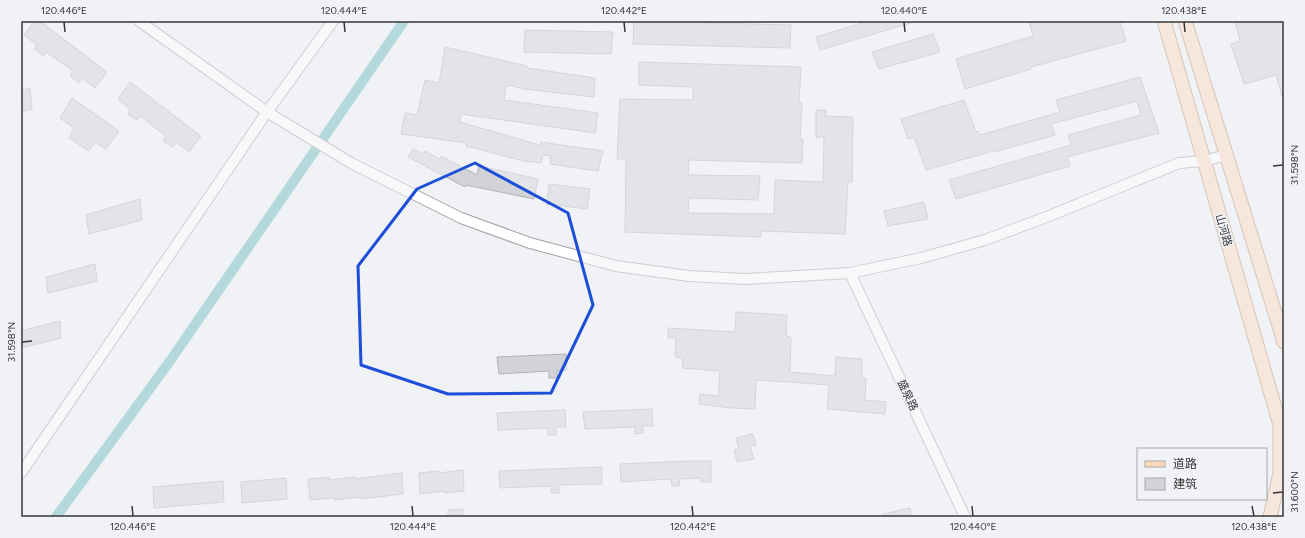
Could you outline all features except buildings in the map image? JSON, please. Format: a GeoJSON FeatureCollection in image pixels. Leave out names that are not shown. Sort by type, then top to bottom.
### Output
{"type":"FeatureCollection","features":[{"type":"Feature","properties":{"kind":"main road","name":"山河路"},"geometry":{"type":"LineString","coordinates":[[1164,21],[1284,439]]}},
{"type":"Feature","properties":{"kind":"main road"},"geometry":{"type":"LineString","coordinates":[[1185,21],[1284,342]]}},
{"type":"Feature","properties":{"kind":"main road"},"geometry":{"type":"LineString","coordinates":[[1270,517],[1273,512],[1280,474],[1279,421]]}},
{"type":"Feature","properties":{"kind":"street"},"geometry":{"type":"LineString","coordinates":[[140,21],[267,112],[351,163],[462,218],[530,243],[616,266],[689,276],[745,279],[850,273],[921,258],[985,240],[1049,216],[1179,163],[1203,161],[1226,155]]}},
{"type":"Feature","properties":{"kind":"street"},"geometry":{"type":"LineString","coordinates":[[21,474],[267,112],[333,21]]}},
{"type":"Feature","properties":{"kind":"street","name":"盛泉路"},"geometry":{"type":"LineString","coordinates":[[850,273],[965,517]]}},
{"type":"Feature","properties":{"kind":"highlighted area"},"geometry":{"type":"Polygon","coordinates":[[[475,163],[568,213],[593,305],[551,393],[448,394],[361,365],[358,266],[417,189],[475,163]]]}},
{"type":"Feature","properties":{"kind":"waterway"},"geometry":{"type":"LineString","coordinates":[[56,517],[170,361],[404,21]]}}]}
